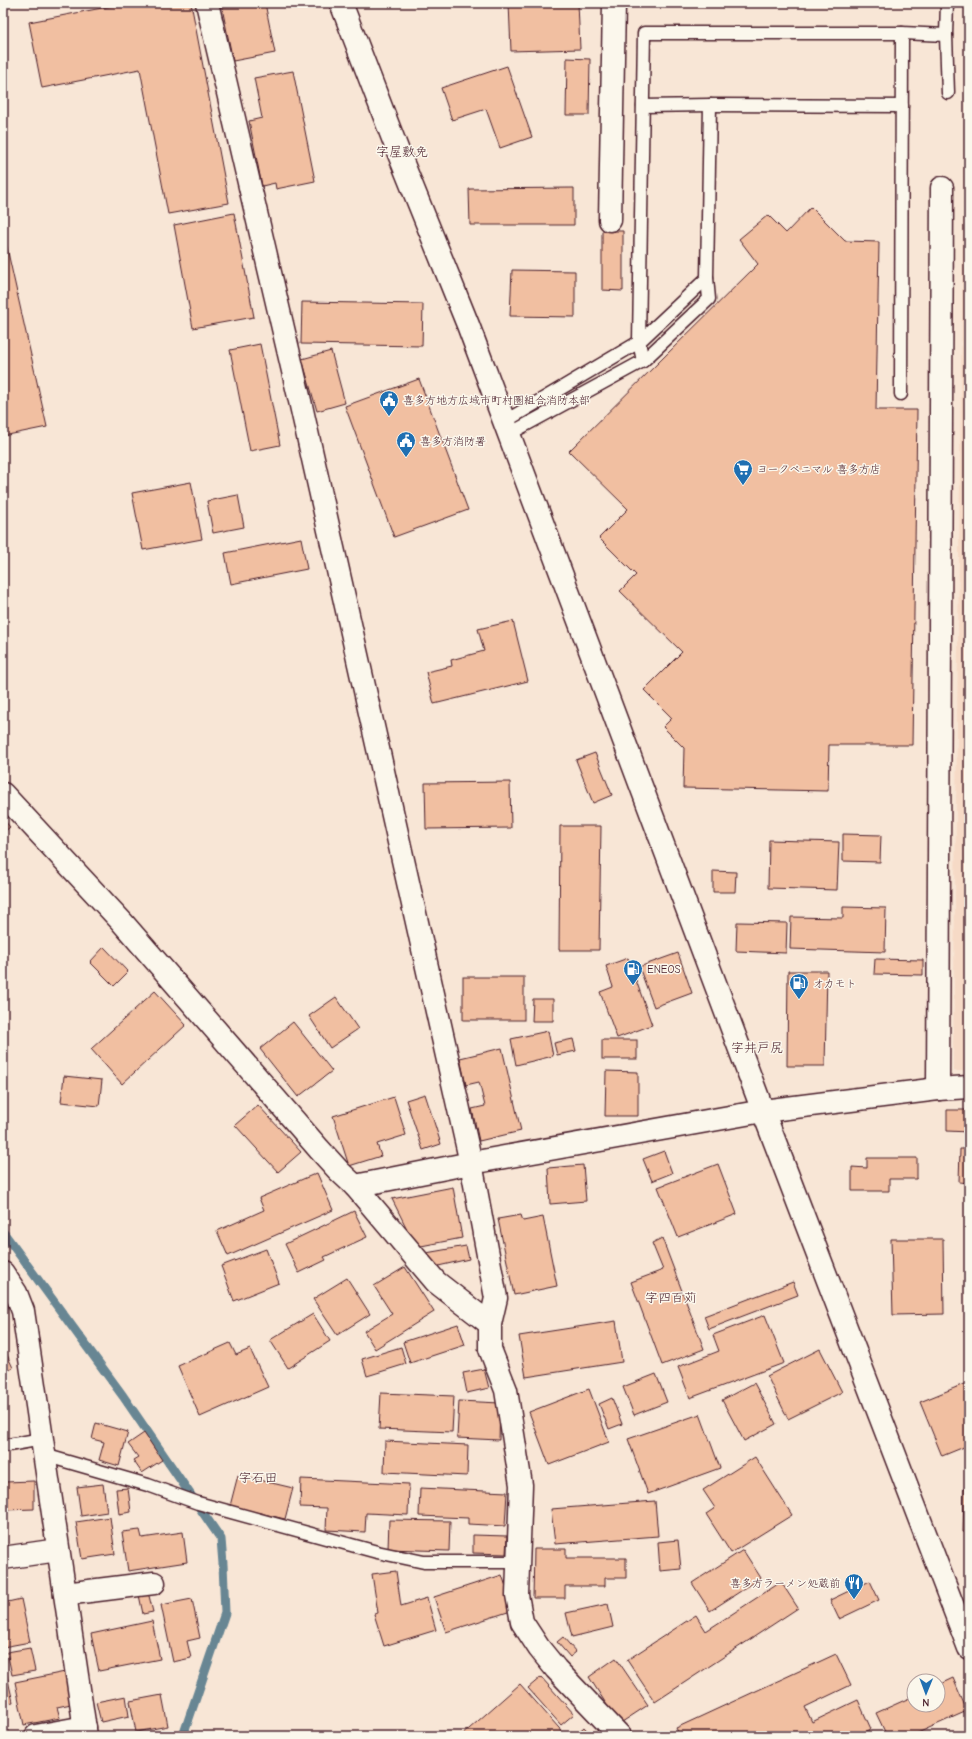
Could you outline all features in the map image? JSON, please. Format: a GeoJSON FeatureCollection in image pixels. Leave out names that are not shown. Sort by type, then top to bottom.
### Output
{"type":"FeatureCollection","features":[{"type":"Feature","properties":{"kind":"street"},"geometry":{"type":"LineString","coordinates":[[207,3],[300,401],[471,1163],[496,1298],[490,1324],[490,1349],[506,1390],[521,1485],[517,1596],[522,1622],[539,1648],[556,1669],[620,1736]]}},
{"type":"Feature","properties":{"kind":"street"},"geometry":{"type":"LineString","coordinates":[[341,3],[402,162],[468,325],[763,1111],[968,1641]]}},
{"type":"Feature","properties":{"kind":"street"},"geometry":{"type":"LineString","coordinates":[[610,220],[614,3]]}},
{"type":"Feature","properties":{"kind":"street"},"geometry":{"type":"LineString","coordinates":[[938,1088],[942,188]]}},
{"type":"Feature","properties":{"kind":"street"},"geometry":{"type":"LineString","coordinates":[[3,794],[122,922],[334,1165],[356,1186],[436,1282],[490,1324]]}},
{"type":"Feature","properties":{"kind":"street"},"geometry":{"type":"LineString","coordinates":[[356,1186],[471,1163],[763,1111],[938,1088],[969,1088]]}},
{"type":"Feature","properties":{"kind":"street"},"geometry":{"type":"LineString","coordinates":[[3,1273],[16,1293],[22,1311],[86,1732],[36,1736]]}},
{"type":"Feature","properties":{"kind":"street"},"geometry":{"type":"LineString","coordinates":[[3,1558],[58,1550]]}},
{"type":"Feature","properties":{"kind":"street"},"geometry":{"type":"LineString","coordinates":[[65,1594],[154,1583]]}},
{"type":"Feature","properties":{"kind":"lane"},"geometry":{"type":"LineString","coordinates":[[947,3],[946,35],[948,93]]}},
{"type":"Feature","properties":{"kind":"lane"},"geometry":{"type":"LineString","coordinates":[[643,360],[640,342],[644,33],[902,33],[946,35]]}},
{"type":"Feature","properties":{"kind":"lane"},"geometry":{"type":"LineString","coordinates":[[901,394],[902,33]]}},
{"type":"Feature","properties":{"kind":"lane"},"geometry":{"type":"LineString","coordinates":[[506,428],[643,360],[709,299],[710,105]]}},
{"type":"Feature","properties":{"kind":"lane"},"geometry":{"type":"LineString","coordinates":[[643,106],[902,106]]}},
{"type":"Feature","properties":{"kind":"lane"},"geometry":{"type":"LineString","coordinates":[[506,428],[640,342],[708,278]]}},
{"type":"Feature","properties":{"kind":"lane"},"geometry":{"type":"LineString","coordinates":[[3,1446],[43,1447],[198,1503],[327,1539],[415,1560],[518,1562]]}},
{"type":"Feature","properties":{"kind":"shaded area"},"geometry":{"type":"Polygon","coordinates":[[[964,124],[969,124],[969,1071],[953,1071],[964,124]]]}},
{"type":"Feature","properties":{"kind":"building"},"geometry":{"type":"Polygon","coordinates":[[[128,3],[191,3],[229,203],[168,214],[140,69],[42,88],[29,22],[128,3]]]}},
{"type":"Feature","properties":{"kind":"building"},"geometry":{"type":"Polygon","coordinates":[[[221,3],[265,3],[275,53],[233,61],[221,3]]]}},
{"type":"Feature","properties":{"kind":"building"},"geometry":{"type":"Polygon","coordinates":[[[509,3],[578,3],[580,49],[511,51],[509,3]]]}},
{"type":"Feature","properties":{"kind":"building"},"geometry":{"type":"Polygon","coordinates":[[[567,58],[590,59],[589,115],[566,115],[567,58]]]}},
{"type":"Feature","properties":{"kind":"building"},"geometry":{"type":"Polygon","coordinates":[[[507,66],[532,137],[500,148],[486,109],[452,120],[441,88],[507,66]]]}},
{"type":"Feature","properties":{"kind":"building"},"geometry":{"type":"Polygon","coordinates":[[[293,71],[315,181],[276,189],[275,183],[262,186],[249,121],[262,118],[254,78],[293,71]]]}},
{"type":"Feature","properties":{"kind":"building"},"geometry":{"type":"Polygon","coordinates":[[[574,188],[574,225],[470,225],[469,189],[574,188]]]}},
{"type":"Feature","properties":{"kind":"building"},"geometry":{"type":"Polygon","coordinates":[[[811,207],[845,241],[879,242],[876,410],[917,410],[912,745],[829,745],[828,791],[683,788],[684,748],[663,727],[672,718],[644,690],[682,652],[620,591],[636,575],[599,538],[628,509],[569,451],[758,264],[739,239],[768,215],[786,233],[811,207]]]}},
{"type":"Feature","properties":{"kind":"building"},"geometry":{"type":"Polygon","coordinates":[[[234,213],[254,317],[193,328],[174,225],[234,213]]]}},
{"type":"Feature","properties":{"kind":"building"},"geometry":{"type":"Polygon","coordinates":[[[3,230],[47,427],[3,436],[3,230]]]}},
{"type":"Feature","properties":{"kind":"building"},"geometry":{"type":"Polygon","coordinates":[[[602,231],[623,231],[623,291],[602,290],[602,231]]]}},
{"type":"Feature","properties":{"kind":"building"},"geometry":{"type":"Polygon","coordinates":[[[512,270],[575,271],[575,317],[510,316],[512,270]]]}},
{"type":"Feature","properties":{"kind":"building"},"geometry":{"type":"Polygon","coordinates":[[[302,302],[423,304],[422,346],[301,344],[302,302]]]}},
{"type":"Feature","properties":{"kind":"building"},"geometry":{"type":"Polygon","coordinates":[[[260,344],[280,445],[250,451],[230,350],[260,344]]]}},
{"type":"Feature","properties":{"kind":"building"},"geometry":{"type":"Polygon","coordinates":[[[331,351],[345,403],[317,411],[302,359],[331,351]]]}},
{"type":"Feature","properties":{"kind":"building","name":"喜多方消防署"},"geometry":{"type":"Polygon","coordinates":[[[419,379],[468,510],[394,537],[345,406],[419,379]]]}},
{"type":"Feature","properties":{"kind":"building"},"geometry":{"type":"Polygon","coordinates":[[[191,482],[202,539],[143,550],[132,493],[191,482]]]}},
{"type":"Feature","properties":{"kind":"building"},"geometry":{"type":"Polygon","coordinates":[[[238,495],[244,527],[213,533],[207,501],[238,495]]]}},
{"type":"Feature","properties":{"kind":"building"},"geometry":{"type":"Polygon","coordinates":[[[301,538],[307,569],[231,584],[225,553],[301,538]]]}},
{"type":"Feature","properties":{"kind":"building"},"geometry":{"type":"Polygon","coordinates":[[[513,621],[528,681],[434,704],[426,672],[452,666],[451,660],[484,651],[478,629],[513,621]]]}},
{"type":"Feature","properties":{"kind":"building"},"geometry":{"type":"Polygon","coordinates":[[[595,753],[612,795],[593,803],[576,760],[595,753]]]}},
{"type":"Feature","properties":{"kind":"building"},"geometry":{"type":"Polygon","coordinates":[[[510,782],[511,828],[426,829],[425,783],[510,782]]]}},
{"type":"Feature","properties":{"kind":"building"},"geometry":{"type":"Polygon","coordinates":[[[3,819],[10,827],[3,833],[3,819]]]}},
{"type":"Feature","properties":{"kind":"building"},"geometry":{"type":"Polygon","coordinates":[[[560,826],[601,826],[599,950],[559,950],[560,826]]]}},
{"type":"Feature","properties":{"kind":"building"},"geometry":{"type":"Polygon","coordinates":[[[843,834],[881,835],[880,862],[843,861],[843,834]]]}},
{"type":"Feature","properties":{"kind":"building"},"geometry":{"type":"Polygon","coordinates":[[[769,840],[839,842],[837,890],[768,888],[769,840]]]}},
{"type":"Feature","properties":{"kind":"building"},"geometry":{"type":"Polygon","coordinates":[[[713,871],[736,872],[735,892],[713,892],[713,871]]]}},
{"type":"Feature","properties":{"kind":"building"},"geometry":{"type":"Polygon","coordinates":[[[843,907],[886,908],[885,952],[790,949],[791,917],[843,918],[843,907]]]}},
{"type":"Feature","properties":{"kind":"building"},"geometry":{"type":"Polygon","coordinates":[[[737,922],[787,923],[786,953],[736,951],[737,922]]]}},
{"type":"Feature","properties":{"kind":"building"},"geometry":{"type":"Polygon","coordinates":[[[104,947],[128,972],[114,986],[90,962],[104,947]]]}},
{"type":"Feature","properties":{"kind":"building"},"geometry":{"type":"Polygon","coordinates":[[[678,953],[692,993],[654,1007],[639,967],[678,953]]]}},
{"type":"Feature","properties":{"kind":"building"},"geometry":{"type":"Polygon","coordinates":[[[628,958],[652,1025],[617,1038],[600,992],[613,987],[606,966],[628,958]]]}},
{"type":"Feature","properties":{"kind":"building"},"geometry":{"type":"Polygon","coordinates":[[[875,959],[923,960],[923,975],[874,974],[875,959]]]}},
{"type":"Feature","properties":{"kind":"building"},"geometry":{"type":"Polygon","coordinates":[[[788,971],[827,971],[825,1066],[787,1066],[788,971]]]}},
{"type":"Feature","properties":{"kind":"building"},"geometry":{"type":"Polygon","coordinates":[[[463,977],[524,977],[524,1020],[463,1020],[463,977]]]}},
{"type":"Feature","properties":{"kind":"building"},"geometry":{"type":"Polygon","coordinates":[[[155,991],[186,1025],[122,1084],[91,1049],[155,991]]]}},
{"type":"Feature","properties":{"kind":"building"},"geometry":{"type":"Polygon","coordinates":[[[336,997],[358,1029],[330,1048],[309,1016],[336,997]]]}},
{"type":"Feature","properties":{"kind":"building"},"geometry":{"type":"Polygon","coordinates":[[[533,999],[553,999],[553,1021],[532,1021],[533,999]]]}},
{"type":"Feature","properties":{"kind":"building"},"geometry":{"type":"Polygon","coordinates":[[[293,1022],[332,1071],[298,1097],[260,1049],[293,1022]]]}},
{"type":"Feature","properties":{"kind":"building"},"geometry":{"type":"Polygon","coordinates":[[[548,1031],[553,1056],[516,1065],[511,1039],[548,1031]]]}},
{"type":"Feature","properties":{"kind":"building"},"geometry":{"type":"Polygon","coordinates":[[[573,1039],[576,1051],[557,1055],[554,1043],[573,1039]]]}},
{"type":"Feature","properties":{"kind":"building"},"geometry":{"type":"Polygon","coordinates":[[[602,1040],[637,1040],[637,1059],[602,1059],[602,1040]]]}},
{"type":"Feature","properties":{"kind":"building"},"geometry":{"type":"Polygon","coordinates":[[[502,1048],[521,1131],[479,1141],[472,1109],[485,1106],[479,1082],[466,1085],[460,1058],[502,1048]]]}},
{"type":"Feature","properties":{"kind":"building"},"geometry":{"type":"Polygon","coordinates":[[[606,1071],[638,1072],[638,1116],[605,1116],[606,1071]]]}},
{"type":"Feature","properties":{"kind":"building"},"geometry":{"type":"Polygon","coordinates":[[[64,1076],[102,1080],[99,1106],[61,1102],[64,1076]]]}},
{"type":"Feature","properties":{"kind":"building"},"geometry":{"type":"Polygon","coordinates":[[[425,1094],[441,1144],[423,1150],[406,1100],[425,1094]]]}},
{"type":"Feature","properties":{"kind":"building"},"geometry":{"type":"Polygon","coordinates":[[[394,1097],[406,1135],[377,1144],[381,1156],[349,1166],[333,1116],[394,1097]]]}},
{"type":"Feature","properties":{"kind":"building"},"geometry":{"type":"Polygon","coordinates":[[[258,1105],[301,1152],[278,1172],[235,1125],[258,1105]]]}},
{"type":"Feature","properties":{"kind":"building"},"geometry":{"type":"Polygon","coordinates":[[[947,1110],[969,1110],[969,1132],[947,1131],[947,1110]]]}},
{"type":"Feature","properties":{"kind":"building"},"geometry":{"type":"Polygon","coordinates":[[[960,1149],[969,1149],[969,1183],[959,1182],[960,1149]]]}},
{"type":"Feature","properties":{"kind":"building"},"geometry":{"type":"Polygon","coordinates":[[[664,1151],[672,1173],[652,1181],[643,1159],[664,1151]]]}},
{"type":"Feature","properties":{"kind":"building"},"geometry":{"type":"Polygon","coordinates":[[[867,1158],[917,1158],[917,1179],[889,1179],[889,1191],[852,1191],[852,1167],[867,1168],[867,1158]]]}},
{"type":"Feature","properties":{"kind":"building"},"geometry":{"type":"Polygon","coordinates":[[[718,1164],[737,1214],[678,1237],[658,1187],[718,1164]]]}},
{"type":"Feature","properties":{"kind":"building"},"geometry":{"type":"Polygon","coordinates":[[[583,1165],[586,1201],[550,1204],[548,1168],[583,1165]]]}},
{"type":"Feature","properties":{"kind":"building"},"geometry":{"type":"Polygon","coordinates":[[[317,1173],[333,1210],[228,1256],[217,1231],[264,1210],[259,1198],[317,1173]]]}},
{"type":"Feature","properties":{"kind":"building"},"geometry":{"type":"Polygon","coordinates":[[[453,1187],[462,1238],[416,1247],[392,1199],[453,1187]]]}},
{"type":"Feature","properties":{"kind":"building"},"geometry":{"type":"Polygon","coordinates":[[[354,1211],[367,1237],[324,1257],[326,1260],[299,1273],[285,1244],[354,1211]]]}},
{"type":"Feature","properties":{"kind":"building"},"geometry":{"type":"Polygon","coordinates":[[[521,1215],[523,1221],[543,1217],[557,1286],[514,1295],[498,1219],[521,1215]]]}},
{"type":"Feature","properties":{"kind":"building"},"geometry":{"type":"Polygon","coordinates":[[[662,1238],[704,1349],[662,1365],[631,1282],[663,1270],[652,1243],[662,1238]]]}},
{"type":"Feature","properties":{"kind":"building"},"geometry":{"type":"Polygon","coordinates":[[[891,1239],[943,1239],[944,1314],[893,1315],[891,1239]]]}},
{"type":"Feature","properties":{"kind":"building"},"geometry":{"type":"Polygon","coordinates":[[[466,1246],[469,1259],[434,1267],[426,1253],[466,1246]]]}},
{"type":"Feature","properties":{"kind":"building"},"geometry":{"type":"Polygon","coordinates":[[[266,1249],[279,1283],[234,1301],[221,1266],[266,1249]]]}},
{"type":"Feature","properties":{"kind":"building"},"geometry":{"type":"Polygon","coordinates":[[[405,1267],[434,1312],[375,1349],[364,1331],[392,1314],[374,1286],[405,1267]]]}},
{"type":"Feature","properties":{"kind":"building"},"geometry":{"type":"Polygon","coordinates":[[[347,1278],[370,1314],[337,1335],[313,1299],[347,1278]]]}},
{"type":"Feature","properties":{"kind":"building"},"geometry":{"type":"Polygon","coordinates":[[[793,1282],[798,1295],[709,1329],[704,1316],[793,1282]]]}},
{"type":"Feature","properties":{"kind":"building"},"geometry":{"type":"Polygon","coordinates":[[[313,1314],[330,1341],[288,1368],[270,1340],[313,1314]]]}},
{"type":"Feature","properties":{"kind":"building"},"geometry":{"type":"Polygon","coordinates":[[[765,1315],[784,1363],[690,1398],[678,1367],[719,1351],[713,1335],[765,1315]]]}},
{"type":"Feature","properties":{"kind":"building"},"geometry":{"type":"Polygon","coordinates":[[[616,1321],[622,1362],[526,1377],[519,1336],[616,1321]]]}},
{"type":"Feature","properties":{"kind":"building"},"geometry":{"type":"Polygon","coordinates":[[[458,1324],[465,1345],[410,1363],[403,1342],[458,1324]]]}},
{"type":"Feature","properties":{"kind":"building"},"geometry":{"type":"Polygon","coordinates":[[[230,1343],[236,1355],[250,1349],[268,1387],[200,1417],[178,1366],[230,1343]]]}},
{"type":"Feature","properties":{"kind":"building"},"geometry":{"type":"Polygon","coordinates":[[[3,1346],[13,1368],[3,1373],[3,1346]]]}},
{"type":"Feature","properties":{"kind":"building"},"geometry":{"type":"Polygon","coordinates":[[[401,1347],[406,1364],[367,1376],[362,1359],[401,1347]]]}},
{"type":"Feature","properties":{"kind":"building"},"geometry":{"type":"Polygon","coordinates":[[[820,1349],[842,1392],[788,1419],[767,1376],[820,1349]]]}},
{"type":"Feature","properties":{"kind":"building"},"geometry":{"type":"Polygon","coordinates":[[[484,1369],[489,1388],[467,1393],[463,1373],[484,1369]]]}},
{"type":"Feature","properties":{"kind":"building"},"geometry":{"type":"Polygon","coordinates":[[[656,1374],[667,1402],[634,1415],[623,1387],[656,1374]]]}},
{"type":"Feature","properties":{"kind":"building"},"geometry":{"type":"Polygon","coordinates":[[[969,1382],[969,1445],[942,1456],[920,1402],[969,1382]]]}},
{"type":"Feature","properties":{"kind":"building"},"geometry":{"type":"Polygon","coordinates":[[[754,1383],[776,1424],[744,1441],[722,1400],[754,1383]]]}},
{"type":"Feature","properties":{"kind":"building"},"geometry":{"type":"Polygon","coordinates":[[[589,1389],[609,1442],[549,1465],[529,1412],[589,1389]]]}},
{"type":"Feature","properties":{"kind":"building"},"geometry":{"type":"Polygon","coordinates":[[[381,1393],[454,1396],[452,1432],[379,1429],[381,1393]]]}},
{"type":"Feature","properties":{"kind":"building"},"geometry":{"type":"Polygon","coordinates":[[[612,1398],[622,1424],[609,1429],[599,1404],[612,1398]]]}},
{"type":"Feature","properties":{"kind":"building"},"geometry":{"type":"Polygon","coordinates":[[[459,1401],[500,1403],[499,1440],[457,1438],[459,1401]]]}},
{"type":"Feature","properties":{"kind":"building"},"geometry":{"type":"Polygon","coordinates":[[[700,1414],[720,1468],[648,1494],[628,1439],[700,1414]]]}},
{"type":"Feature","properties":{"kind":"building"},"geometry":{"type":"Polygon","coordinates":[[[96,1423],[128,1432],[119,1466],[99,1460],[104,1442],[92,1439],[96,1423]]]}},
{"type":"Feature","properties":{"kind":"building"},"geometry":{"type":"Polygon","coordinates":[[[144,1433],[162,1460],[142,1473],[133,1460],[138,1457],[128,1444],[144,1433]]]}},
{"type":"Feature","properties":{"kind":"building"},"geometry":{"type":"Polygon","coordinates":[[[385,1441],[468,1445],[467,1476],[384,1472],[385,1441]]]}},
{"type":"Feature","properties":{"kind":"building"},"geometry":{"type":"Polygon","coordinates":[[[755,1457],[792,1515],[731,1553],[706,1514],[715,1508],[703,1490],[755,1457]]]}},
{"type":"Feature","properties":{"kind":"building"},"geometry":{"type":"Polygon","coordinates":[[[238,1475],[293,1488],[285,1519],[230,1506],[238,1475]]]}},
{"type":"Feature","properties":{"kind":"building"},"geometry":{"type":"Polygon","coordinates":[[[301,1479],[409,1484],[408,1515],[366,1513],[365,1532],[326,1530],[327,1508],[300,1507],[301,1479]]]}},
{"type":"Feature","properties":{"kind":"building"},"geometry":{"type":"Polygon","coordinates":[[[34,1481],[34,1509],[5,1510],[5,1482],[34,1481]]]}},
{"type":"Feature","properties":{"kind":"building"},"geometry":{"type":"Polygon","coordinates":[[[103,1484],[107,1512],[81,1516],[77,1487],[103,1484]]]}},
{"type":"Feature","properties":{"kind":"building"},"geometry":{"type":"Polygon","coordinates":[[[128,1488],[131,1512],[119,1514],[116,1489],[128,1488]]]}},
{"type":"Feature","properties":{"kind":"building"},"geometry":{"type":"Polygon","coordinates":[[[420,1488],[507,1492],[505,1526],[468,1524],[468,1518],[419,1516],[420,1488]]]}},
{"type":"Feature","properties":{"kind":"building"},"geometry":{"type":"Polygon","coordinates":[[[964,1488],[969,1488],[969,1532],[963,1532],[964,1488]]]}},
{"type":"Feature","properties":{"kind":"building"},"geometry":{"type":"Polygon","coordinates":[[[655,1501],[658,1536],[555,1544],[551,1509],[655,1501]]]}},
{"type":"Feature","properties":{"kind":"building"},"geometry":{"type":"Polygon","coordinates":[[[110,1517],[115,1554],[82,1559],[76,1522],[110,1517]]]}},
{"type":"Feature","properties":{"kind":"building"},"geometry":{"type":"Polygon","coordinates":[[[389,1520],[450,1521],[449,1551],[388,1549],[389,1520]]]}},
{"type":"Feature","properties":{"kind":"building"},"geometry":{"type":"Polygon","coordinates":[[[140,1530],[142,1538],[183,1532],[187,1562],[128,1571],[122,1532],[140,1530]]]}},
{"type":"Feature","properties":{"kind":"building"},"geometry":{"type":"Polygon","coordinates":[[[473,1535],[507,1536],[506,1554],[473,1553],[473,1535]]]}},
{"type":"Feature","properties":{"kind":"building"},"geometry":{"type":"Polygon","coordinates":[[[678,1540],[681,1569],[660,1571],[658,1542],[678,1540]]]}},
{"type":"Feature","properties":{"kind":"building"},"geometry":{"type":"Polygon","coordinates":[[[534,1549],[566,1549],[566,1558],[626,1558],[626,1578],[605,1578],[605,1586],[565,1586],[565,1598],[533,1598],[534,1549]]]}},
{"type":"Feature","properties":{"kind":"building"},"geometry":{"type":"Polygon","coordinates":[[[743,1550],[761,1578],[710,1611],[692,1583],[743,1550]]]}},
{"type":"Feature","properties":{"kind":"building"},"geometry":{"type":"Polygon","coordinates":[[[396,1571],[401,1606],[427,1598],[436,1630],[384,1646],[374,1614],[378,1613],[372,1574],[396,1571]]]}},
{"type":"Feature","properties":{"kind":"building"},"geometry":{"type":"Polygon","coordinates":[[[502,1575],[514,1610],[446,1632],[434,1597],[502,1575]]]}},
{"type":"Feature","properties":{"kind":"building"},"geometry":{"type":"Polygon","coordinates":[[[870,1581],[879,1600],[839,1619],[830,1600],[870,1581]]]}},
{"type":"Feature","properties":{"kind":"building"},"geometry":{"type":"Polygon","coordinates":[[[781,1582],[798,1608],[655,1702],[627,1660],[696,1615],[706,1631],[781,1582]]]}},
{"type":"Feature","properties":{"kind":"building"},"geometry":{"type":"Polygon","coordinates":[[[148,1592],[153,1612],[143,1614],[139,1595],[148,1592]]]}},
{"type":"Feature","properties":{"kind":"building"},"geometry":{"type":"Polygon","coordinates":[[[21,1599],[30,1642],[3,1647],[3,1603],[21,1599]]]}},
{"type":"Feature","properties":{"kind":"building"},"geometry":{"type":"Polygon","coordinates":[[[192,1599],[200,1638],[187,1641],[191,1658],[173,1662],[161,1605],[192,1599]]]}},
{"type":"Feature","properties":{"kind":"building"},"geometry":{"type":"Polygon","coordinates":[[[608,1604],[613,1627],[572,1637],[566,1613],[608,1604]]]}},
{"type":"Feature","properties":{"kind":"building"},"geometry":{"type":"Polygon","coordinates":[[[152,1621],[160,1659],[99,1671],[91,1634],[152,1621]]]}},
{"type":"Feature","properties":{"kind":"building"},"geometry":{"type":"Polygon","coordinates":[[[563,1637],[576,1652],[570,1657],[557,1642],[563,1637]]]}},
{"type":"Feature","properties":{"kind":"building"},"geometry":{"type":"Polygon","coordinates":[[[30,1648],[35,1671],[12,1675],[7,1652],[30,1648]]]}},
{"type":"Feature","properties":{"kind":"building"},"geometry":{"type":"Polygon","coordinates":[[[836,1654],[851,1685],[805,1707],[812,1722],[858,1700],[871,1729],[857,1736],[766,1736],[764,1732],[755,1736],[680,1736],[676,1728],[836,1654]]]}},
{"type":"Feature","properties":{"kind":"building"},"geometry":{"type":"Polygon","coordinates":[[[616,1658],[648,1705],[619,1724],[589,1677],[616,1658]]]}},
{"type":"Feature","properties":{"kind":"building"},"geometry":{"type":"Polygon","coordinates":[[[4,1663],[13,1702],[3,1704],[3,1664],[4,1663]]]}},
{"type":"Feature","properties":{"kind":"building"},"geometry":{"type":"Polygon","coordinates":[[[65,1672],[71,1704],[57,1707],[60,1718],[24,1725],[15,1682],[65,1672]]]}},
{"type":"Feature","properties":{"kind":"building"},"geometry":{"type":"Polygon","coordinates":[[[541,1677],[574,1714],[561,1725],[528,1688],[541,1677]]]}},
{"type":"Feature","properties":{"kind":"building"},"geometry":{"type":"Polygon","coordinates":[[[953,1678],[967,1711],[911,1736],[887,1736],[876,1713],[906,1700],[906,1713],[946,1713],[946,1681],[953,1678]]]}},
{"type":"Feature","properties":{"kind":"building"},"geometry":{"type":"Polygon","coordinates":[[[520,1684],[566,1736],[461,1736],[520,1684]]]}},
{"type":"Feature","properties":{"kind":"building"},"geometry":{"type":"Polygon","coordinates":[[[162,1695],[168,1726],[136,1732],[130,1701],[162,1695]]]}},
{"type":"Feature","properties":{"kind":"building"},"geometry":{"type":"Polygon","coordinates":[[[126,1696],[129,1716],[101,1722],[96,1702],[126,1696]]]}},
{"type":"Feature","properties":{"kind":"building"},"geometry":{"type":"Polygon","coordinates":[[[584,1727],[592,1736],[574,1736],[584,1727]]]}},
{"type":"Feature","properties":{"kind":"waterway"},"geometry":{"type":"LineString","coordinates":[[3,1232],[123,1396],[221,1539],[225,1613],[183,1736]]}},
{"type":"Feature","properties":{"kind":"place","name":"喜多方地方広域市町村圏組合消防本部"},"geometry":{"type":"Point","coordinates":[389,417]}},
{"type":"Feature","properties":{"kind":"place","name":"喜多方消防署"},"geometry":{"type":"Point","coordinates":[406,458]}},
{"type":"Feature","properties":{"kind":"place","name":"ヨークベニマル 喜多方店"},"geometry":{"type":"Point","coordinates":[743,486]}},
{"type":"Feature","properties":{"kind":"place","name":"ENEOS"},"geometry":{"type":"Point","coordinates":[633,986]}},
{"type":"Feature","properties":{"kind":"place","name":"オカモト"},"geometry":{"type":"Point","coordinates":[799,1000]}},
{"type":"Feature","properties":{"kind":"place","name":"喜多方ラーメン処蔵前"},"geometry":{"type":"Point","coordinates":[854,1600]}},
{"type":"Feature","properties":{"kind":"district","name":"字屋敷免"},"geometry":{"type":"Point","coordinates":[402,151]}},
{"type":"Feature","properties":{"kind":"district","name":"字井戸尻"},"geometry":{"type":"Point","coordinates":[757,1047]}},
{"type":"Feature","properties":{"kind":"district","name":"字四百苅"},"geometry":{"type":"Point","coordinates":[671,1297]}},
{"type":"Feature","properties":{"kind":"district","name":"字石田"},"geometry":{"type":"Point","coordinates":[258,1477]}}]}
